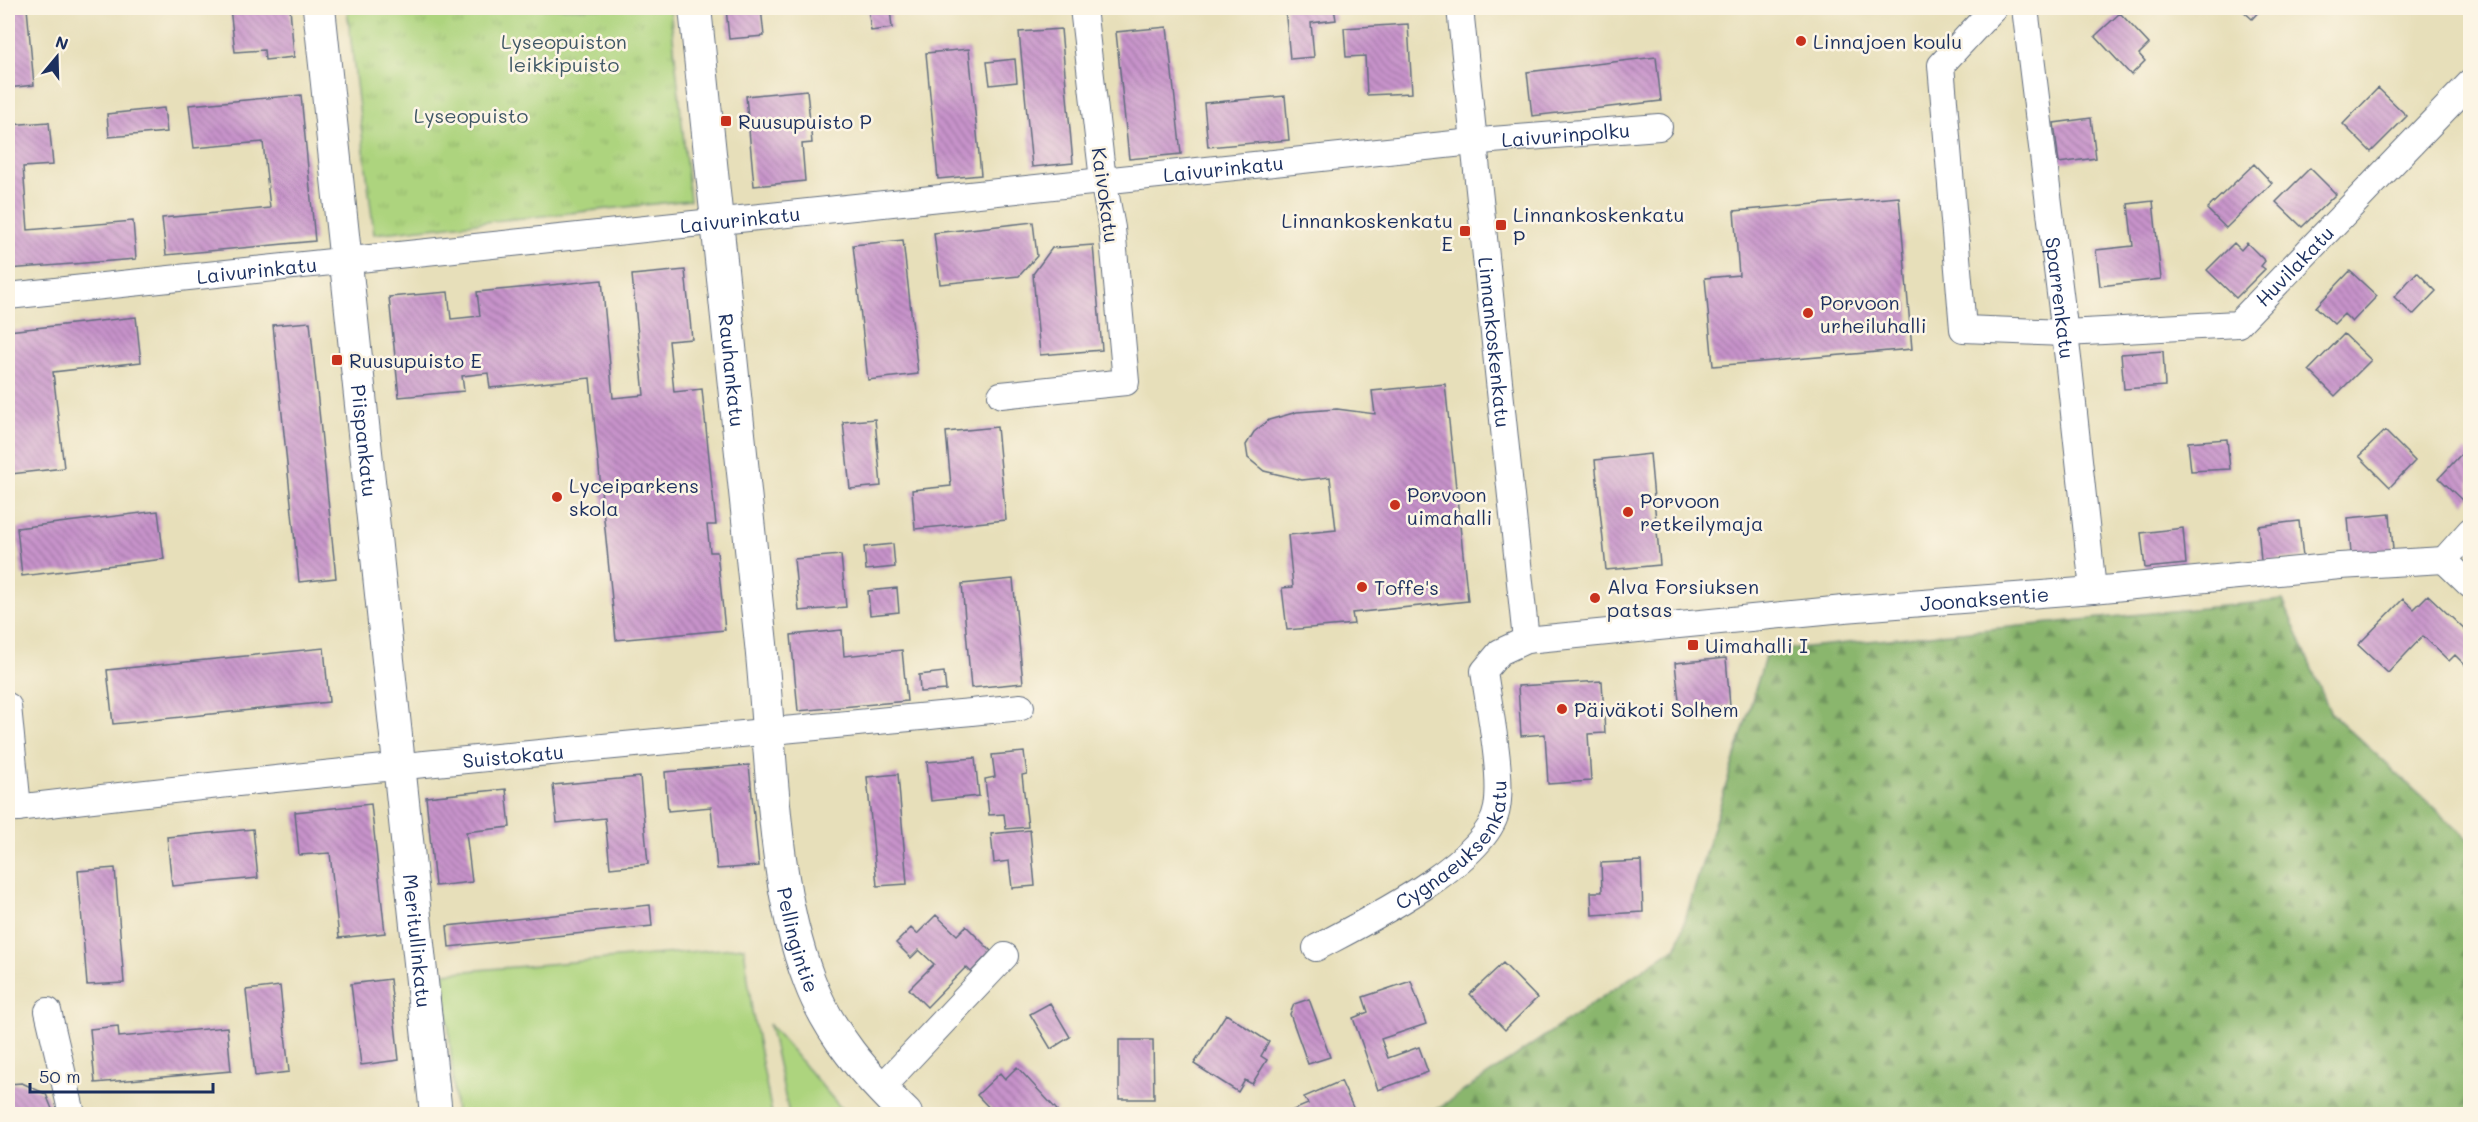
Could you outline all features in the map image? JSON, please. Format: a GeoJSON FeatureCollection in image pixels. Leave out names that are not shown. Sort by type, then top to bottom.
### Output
{"type":"FeatureCollection","features":[{"type":"Feature","properties":{"kind":"street","name":"Piispankatu"},"geometry":{"type":"LineString","coordinates":[[319,8],[398,767]]}},
{"type":"Feature","properties":{"kind":"street","name":"Rauhankatu"},"geometry":{"type":"LineString","coordinates":[[694,8],[770,733]]}},
{"type":"Feature","properties":{"kind":"street","name":"Kaivokatu"},"geometry":{"type":"LineString","coordinates":[[1001,395],[1126,382],[1112,228],[1103,180],[1083,8]]}},
{"type":"Feature","properties":{"kind":"street","name":"Linnankoskenkatu"},"geometry":{"type":"LineString","coordinates":[[1460,8],[1526,640]]}},
{"type":"Feature","properties":{"kind":"street","name":"Huvilakatu"},"geometry":{"type":"LineString","coordinates":[[1994,8],[1941,65],[1964,329],[2065,333],[2238,324],[2470,82]]}},
{"type":"Feature","properties":{"kind":"street","name":"Sparrenkatu"},"geometry":{"type":"LineString","coordinates":[[2025,8],[2065,333],[2093,590]]}},
{"type":"Feature","properties":{"kind":"street","name":"Laivurinpolku"},"geometry":{"type":"LineString","coordinates":[[1474,142],[1659,127]]}},
{"type":"Feature","properties":{"kind":"street","name":"Laivurinkatu"},"geometry":{"type":"LineString","coordinates":[[8,296],[346,258],[717,223],[1474,142]]}},
{"type":"Feature","properties":{"kind":"street"},"geometry":{"type":"LineString","coordinates":[[2470,531],[2444,560],[2470,585]]}},
{"type":"Feature","properties":{"kind":"street","name":"Joonaksentie"},"geometry":{"type":"LineString","coordinates":[[1526,640],[1844,609],[2093,590],[2340,566],[2444,560]]}},
{"type":"Feature","properties":{"kind":"street","name":"Cygnaeuksenkatu"},"geometry":{"type":"LineString","coordinates":[[1316,948],[1388,910],[1416,892],[1477,844],[1490,827],[1497,808],[1497,777],[1484,671],[1500,652],[1526,640]]}},
{"type":"Feature","properties":{"kind":"street"},"geometry":{"type":"LineString","coordinates":[[8,706],[13,808]]}},
{"type":"Feature","properties":{"kind":"street","name":"Suistokatu"},"geometry":{"type":"LineString","coordinates":[[13,808],[398,767],[1022,707]]}},
{"type":"Feature","properties":{"kind":"street","name":"Pellingintie"},"geometry":{"type":"LineString","coordinates":[[770,733],[780,860],[792,918],[809,981],[830,1023],[857,1065],[906,1114]]}},
{"type":"Feature","properties":{"kind":"street","name":"Meritullinkatu"},"geometry":{"type":"LineString","coordinates":[[398,767],[436,1114]]}},
{"type":"Feature","properties":{"kind":"street"},"geometry":{"type":"LineString","coordinates":[[880,1089],[1005,956]]}},
{"type":"Feature","properties":{"kind":"street"},"geometry":{"type":"LineString","coordinates":[[48,1011],[72,1114]]}},
{"type":"Feature","properties":{"kind":"green space","name":"Lyseopuisto"},"geometry":{"type":"Polygon","coordinates":[[[347,8],[670,8],[690,200],[374,234],[347,8]]]}},
{"type":"Feature","properties":{"kind":"green space"},"geometry":{"type":"Polygon","coordinates":[[[2283,600],[2330,712],[2470,841],[2470,1114],[1430,1114],[1677,946],[1767,651],[2283,600]]]}},
{"type":"Feature","properties":{"kind":"green space"},"geometry":{"type":"Polygon","coordinates":[[[744,947],[752,1011],[772,1114],[456,1114],[444,973],[744,947]]]}},
{"type":"Feature","properties":{"kind":"green space"},"geometry":{"type":"Polygon","coordinates":[[[769,1024],[846,1114],[789,1114],[769,1024]]]}},
{"type":"Feature","properties":{"kind":"building"},"geometry":{"type":"Polygon","coordinates":[[[8,8],[27,8],[34,85],[8,88],[8,8]]]}},
{"type":"Feature","properties":{"kind":"building"},"geometry":{"type":"Polygon","coordinates":[[[230,8],[290,8],[294,57],[265,60],[264,50],[235,52],[230,8]]]}},
{"type":"Feature","properties":{"kind":"building"},"geometry":{"type":"Polygon","coordinates":[[[726,8],[761,8],[764,36],[729,39],[726,8]]]}},
{"type":"Feature","properties":{"kind":"building"},"geometry":{"type":"Polygon","coordinates":[[[868,8],[890,8],[892,28],[871,31],[868,8]]]}},
{"type":"Feature","properties":{"kind":"building"},"geometry":{"type":"Polygon","coordinates":[[[1285,8],[1334,8],[1336,20],[1311,23],[1314,57],[1290,59],[1285,8]]]}},
{"type":"Feature","properties":{"kind":"building"},"geometry":{"type":"Polygon","coordinates":[[[2240,8],[2262,8],[2252,19],[2240,8]]]}},
{"type":"Feature","properties":{"kind":"building"},"geometry":{"type":"Polygon","coordinates":[[[2120,13],[2149,44],[2139,54],[2145,61],[2131,75],[2095,36],[2120,13]]]}},
{"type":"Feature","properties":{"kind":"building"},"geometry":{"type":"Polygon","coordinates":[[[1408,24],[1412,93],[1367,95],[1365,56],[1346,57],[1344,28],[1408,24]]]}},
{"type":"Feature","properties":{"kind":"building"},"geometry":{"type":"Polygon","coordinates":[[[1167,27],[1181,154],[1129,159],[1116,32],[1167,27]]]}},
{"type":"Feature","properties":{"kind":"building"},"geometry":{"type":"Polygon","coordinates":[[[1061,29],[1073,163],[1032,167],[1019,32],[1061,29]]]}},
{"type":"Feature","properties":{"kind":"building"},"geometry":{"type":"Polygon","coordinates":[[[969,49],[981,175],[938,179],[926,53],[969,49]]]}},
{"type":"Feature","properties":{"kind":"building"},"geometry":{"type":"Polygon","coordinates":[[[1656,57],[1661,101],[1532,116],[1527,72],[1656,57]]]}},
{"type":"Feature","properties":{"kind":"building"},"geometry":{"type":"Polygon","coordinates":[[[1015,59],[1017,82],[990,85],[987,62],[1015,59]]]}},
{"type":"Feature","properties":{"kind":"building"},"geometry":{"type":"Polygon","coordinates":[[[2378,88],[2407,116],[2371,152],[2343,124],[2378,88]]]}},
{"type":"Feature","properties":{"kind":"building"},"geometry":{"type":"Polygon","coordinates":[[[807,90],[812,143],[802,144],[805,181],[754,186],[746,96],[807,90]]]}},
{"type":"Feature","properties":{"kind":"building"},"geometry":{"type":"Polygon","coordinates":[[[301,95],[315,241],[166,255],[162,218],[270,208],[263,142],[194,148],[189,105],[301,95]]]}},
{"type":"Feature","properties":{"kind":"building"},"geometry":{"type":"Polygon","coordinates":[[[1285,96],[1289,140],[1208,147],[1204,103],[1285,96]]]}},
{"type":"Feature","properties":{"kind":"building"},"geometry":{"type":"Polygon","coordinates":[[[164,108],[167,132],[109,137],[107,114],[164,108]]]}},
{"type":"Feature","properties":{"kind":"building"},"geometry":{"type":"Polygon","coordinates":[[[2091,118],[2096,158],[2059,163],[2054,123],[2091,118]]]}},
{"type":"Feature","properties":{"kind":"building"},"geometry":{"type":"Polygon","coordinates":[[[49,122],[53,165],[23,167],[28,230],[133,221],[136,259],[8,269],[8,125],[49,122]]]}},
{"type":"Feature","properties":{"kind":"building"},"geometry":{"type":"Polygon","coordinates":[[[2254,164],[2272,183],[2226,228],[2207,209],[2254,164]]]}},
{"type":"Feature","properties":{"kind":"building"},"geometry":{"type":"Polygon","coordinates":[[[2310,168],[2336,194],[2302,227],[2276,202],[2310,168]]]}},
{"type":"Feature","properties":{"kind":"building","name":"Porvoon urheiluhalli"},"geometry":{"type":"Polygon","coordinates":[[[1899,197],[1912,349],[1713,366],[1705,278],[1739,275],[1734,211],[1899,197]]]}},
{"type":"Feature","properties":{"kind":"building"},"geometry":{"type":"Polygon","coordinates":[[[2153,201],[2161,279],[2100,286],[2096,250],[2133,246],[2128,204],[2153,201]]]}},
{"type":"Feature","properties":{"kind":"building"},"geometry":{"type":"Polygon","coordinates":[[[1033,222],[1037,256],[1019,276],[940,284],[934,233],[1033,222]]]}},
{"type":"Feature","properties":{"kind":"building"},"geometry":{"type":"Polygon","coordinates":[[[903,240],[918,374],[868,380],[853,245],[903,240]]]}},
{"type":"Feature","properties":{"kind":"building"},"geometry":{"type":"Polygon","coordinates":[[[2234,243],[2241,250],[2247,243],[2265,261],[2261,266],[2265,269],[2236,298],[2207,270],[2234,243]]]}},
{"type":"Feature","properties":{"kind":"building"},"geometry":{"type":"Polygon","coordinates":[[[1093,245],[1102,350],[1040,355],[1033,274],[1052,248],[1093,245]]]}},
{"type":"Feature","properties":{"kind":"building"},"geometry":{"type":"Polygon","coordinates":[[[685,270],[692,339],[669,341],[674,392],[702,389],[716,525],[707,525],[710,552],[717,552],[725,630],[616,640],[590,378],[490,388],[488,373],[462,376],[464,391],[399,397],[389,297],[448,292],[451,319],[480,316],[477,292],[602,280],[613,398],[644,395],[632,275],[685,270]]]}},
{"type":"Feature","properties":{"kind":"building"},"geometry":{"type":"Polygon","coordinates":[[[2350,271],[2377,296],[2352,322],[2344,314],[2334,324],[2316,307],[2350,271]]]}},
{"type":"Feature","properties":{"kind":"building"},"geometry":{"type":"Polygon","coordinates":[[[2417,272],[2436,291],[2413,315],[2394,297],[2417,272]]]}},
{"type":"Feature","properties":{"kind":"building"},"geometry":{"type":"Polygon","coordinates":[[[136,317],[141,362],[53,372],[64,468],[11,474],[8,439],[8,331],[136,317]]]}},
{"type":"Feature","properties":{"kind":"building"},"geometry":{"type":"Polygon","coordinates":[[[310,322],[336,578],[299,582],[273,325],[310,322]]]}},
{"type":"Feature","properties":{"kind":"building"},"geometry":{"type":"Polygon","coordinates":[[[2344,334],[2371,360],[2335,396],[2309,370],[2344,334]]]}},
{"type":"Feature","properties":{"kind":"building"},"geometry":{"type":"Polygon","coordinates":[[[2163,351],[2165,386],[2124,389],[2121,354],[2163,351]]]}},
{"type":"Feature","properties":{"kind":"building","name":"Porvoon uimahalli"},"geometry":{"type":"Polygon","coordinates":[[[1445,384],[1468,601],[1352,613],[1354,624],[1287,630],[1282,588],[1293,587],[1288,535],[1336,530],[1330,477],[1302,480],[1264,471],[1248,458],[1246,445],[1254,432],[1269,420],[1297,412],[1337,409],[1375,414],[1372,391],[1445,384]]]}},
{"type":"Feature","properties":{"kind":"building"},"geometry":{"type":"Polygon","coordinates":[[[875,419],[881,486],[850,489],[843,422],[875,419]]]}},
{"type":"Feature","properties":{"kind":"building"},"geometry":{"type":"Polygon","coordinates":[[[997,427],[1006,520],[915,529],[912,490],[951,486],[946,432],[997,427]]]}},
{"type":"Feature","properties":{"kind":"building"},"geometry":{"type":"Polygon","coordinates":[[[2385,431],[2415,461],[2390,487],[2359,456],[2385,431]]]}},
{"type":"Feature","properties":{"kind":"building"},"geometry":{"type":"Polygon","coordinates":[[[2227,439],[2230,469],[2191,471],[2188,442],[2227,439]]]}},
{"type":"Feature","properties":{"kind":"building"},"geometry":{"type":"Polygon","coordinates":[[[2465,450],[2470,455],[2470,497],[2465,503],[2439,478],[2465,450]]]}},
{"type":"Feature","properties":{"kind":"building","name":"Porvoon retkeilymaja"},"geometry":{"type":"Polygon","coordinates":[[[1650,454],[1660,565],[1606,570],[1595,460],[1650,454]]]}},
{"type":"Feature","properties":{"kind":"building"},"geometry":{"type":"Polygon","coordinates":[[[158,511],[164,559],[22,576],[17,528],[158,511]]]}},
{"type":"Feature","properties":{"kind":"building"},"geometry":{"type":"Polygon","coordinates":[[[2390,514],[2393,550],[2351,553],[2348,518],[2390,514]]]}},
{"type":"Feature","properties":{"kind":"building"},"geometry":{"type":"Polygon","coordinates":[[[2299,521],[2303,557],[2261,561],[2258,526],[2299,521]]]}},
{"type":"Feature","properties":{"kind":"building"},"geometry":{"type":"Polygon","coordinates":[[[2183,528],[2186,564],[2145,568],[2141,533],[2183,528]]]}},
{"type":"Feature","properties":{"kind":"building"},"geometry":{"type":"Polygon","coordinates":[[[893,544],[895,567],[866,570],[864,547],[893,544]]]}},
{"type":"Feature","properties":{"kind":"building"},"geometry":{"type":"Polygon","coordinates":[[[841,555],[846,607],[799,611],[794,559],[841,555]]]}},
{"type":"Feature","properties":{"kind":"building"},"geometry":{"type":"Polygon","coordinates":[[[1013,579],[1023,683],[971,688],[962,584],[1013,579]]]}},
{"type":"Feature","properties":{"kind":"building"},"geometry":{"type":"Polygon","coordinates":[[[897,588],[899,612],[870,615],[868,591],[897,588]]]}},
{"type":"Feature","properties":{"kind":"building"},"geometry":{"type":"Polygon","coordinates":[[[2428,595],[2470,635],[2470,670],[2455,655],[2449,661],[2423,636],[2388,673],[2358,645],[2403,599],[2414,609],[2428,595]]]}},
{"type":"Feature","properties":{"kind":"building"},"geometry":{"type":"Polygon","coordinates":[[[842,630],[844,656],[902,650],[907,701],[798,711],[791,635],[842,630]]]}},
{"type":"Feature","properties":{"kind":"building"},"geometry":{"type":"Polygon","coordinates":[[[324,648],[329,702],[113,724],[107,670],[324,648]]]}},
{"type":"Feature","properties":{"kind":"building"},"geometry":{"type":"Polygon","coordinates":[[[1726,658],[1730,706],[1680,710],[1675,663],[1726,658]]]}},
{"type":"Feature","properties":{"kind":"building"},"geometry":{"type":"Polygon","coordinates":[[[944,672],[946,690],[920,692],[919,675],[944,672]]]}},
{"type":"Feature","properties":{"kind":"building","name":"Päiväkoti Solhem"},"geometry":{"type":"Polygon","coordinates":[[[1602,681],[1605,733],[1588,734],[1591,781],[1548,784],[1545,734],[1521,736],[1518,686],[1602,681]]]}},
{"type":"Feature","properties":{"kind":"building"},"geometry":{"type":"Polygon","coordinates":[[[1024,752],[1027,774],[1022,775],[1028,827],[1006,829],[1004,814],[989,815],[985,779],[995,777],[992,755],[1024,752]]]}},
{"type":"Feature","properties":{"kind":"building"},"geometry":{"type":"Polygon","coordinates":[[[975,758],[979,796],[931,801],[927,762],[975,758]]]}},
{"type":"Feature","properties":{"kind":"building"},"geometry":{"type":"Polygon","coordinates":[[[749,765],[759,866],[717,869],[711,807],[668,811],[665,772],[749,765]]]}},
{"type":"Feature","properties":{"kind":"building"},"geometry":{"type":"Polygon","coordinates":[[[898,774],[907,884],[877,886],[867,777],[898,774]]]}},
{"type":"Feature","properties":{"kind":"building"},"geometry":{"type":"Polygon","coordinates":[[[640,777],[648,864],[610,868],[605,818],[557,823],[553,785],[640,777]]]}},
{"type":"Feature","properties":{"kind":"building"},"geometry":{"type":"Polygon","coordinates":[[[506,789],[510,827],[466,832],[472,882],[435,886],[426,797],[506,789]]]}},
{"type":"Feature","properties":{"kind":"building"},"geometry":{"type":"Polygon","coordinates":[[[371,804],[385,933],[339,938],[330,853],[299,855],[295,812],[371,804]]]}},
{"type":"Feature","properties":{"kind":"building"},"geometry":{"type":"Polygon","coordinates":[[[253,829],[258,878],[172,886],[167,837],[253,829]]]}},
{"type":"Feature","properties":{"kind":"building"},"geometry":{"type":"Polygon","coordinates":[[[1030,830],[1035,886],[1012,888],[1009,861],[994,863],[991,834],[1030,830]]]}},
{"type":"Feature","properties":{"kind":"building"},"geometry":{"type":"Polygon","coordinates":[[[1641,861],[1643,912],[1592,915],[1591,892],[1602,892],[1601,863],[1641,861]]]}},
{"type":"Feature","properties":{"kind":"building"},"geometry":{"type":"Polygon","coordinates":[[[115,868],[124,983],[87,985],[78,871],[115,868]]]}},
{"type":"Feature","properties":{"kind":"building"},"geometry":{"type":"Polygon","coordinates":[[[650,905],[652,926],[449,947],[447,926],[650,905]]]}},
{"type":"Feature","properties":{"kind":"building"},"geometry":{"type":"Polygon","coordinates":[[[936,915],[957,935],[966,926],[991,951],[971,972],[966,967],[927,1007],[909,989],[934,964],[919,950],[911,958],[896,943],[911,928],[917,934],[936,915]]]}},
{"type":"Feature","properties":{"kind":"building"},"geometry":{"type":"Polygon","coordinates":[[[1503,963],[1537,998],[1505,1030],[1470,994],[1503,963]]]}},
{"type":"Feature","properties":{"kind":"building"},"geometry":{"type":"Polygon","coordinates":[[[390,979],[399,1060],[361,1065],[351,984],[390,979]]]}},
{"type":"Feature","properties":{"kind":"building"},"geometry":{"type":"Polygon","coordinates":[[[1411,981],[1426,1024],[1381,1039],[1388,1058],[1419,1047],[1428,1072],[1378,1090],[1353,1018],[1368,1012],[1363,997],[1411,981]]]}},
{"type":"Feature","properties":{"kind":"building"},"geometry":{"type":"Polygon","coordinates":[[[280,986],[289,1072],[255,1076],[246,990],[280,986]]]}},
{"type":"Feature","properties":{"kind":"building"},"geometry":{"type":"Polygon","coordinates":[[[1309,999],[1330,1057],[1308,1064],[1290,1014],[1294,1004],[1309,999]]]}},
{"type":"Feature","properties":{"kind":"building"},"geometry":{"type":"Polygon","coordinates":[[[1050,1003],[1070,1037],[1051,1049],[1030,1014],[1050,1003]]]}},
{"type":"Feature","properties":{"kind":"building"},"geometry":{"type":"Polygon","coordinates":[[[1226,1014],[1269,1042],[1261,1056],[1267,1060],[1252,1084],[1245,1080],[1238,1092],[1194,1064],[1226,1014]]]}},
{"type":"Feature","properties":{"kind":"building"},"geometry":{"type":"Polygon","coordinates":[[[118,1026],[119,1037],[227,1027],[231,1071],[95,1083],[90,1029],[118,1026]]]}},
{"type":"Feature","properties":{"kind":"building"},"geometry":{"type":"Polygon","coordinates":[[[1119,1040],[1153,1040],[1154,1099],[1119,1099],[1119,1040]]]}},
{"type":"Feature","properties":{"kind":"building"},"geometry":{"type":"Polygon","coordinates":[[[1017,1067],[1057,1110],[1051,1114],[995,1114],[977,1095],[1000,1073],[1005,1079],[1017,1067]]]}},
{"type":"Feature","properties":{"kind":"building"},"geometry":{"type":"Polygon","coordinates":[[[1341,1081],[1356,1114],[1284,1114],[1308,1104],[1304,1097],[1341,1081]]]}},
{"type":"Feature","properties":{"kind":"building"},"geometry":{"type":"Polygon","coordinates":[[[22,1083],[46,1094],[54,1114],[8,1114],[8,1084],[22,1083]]]}},
{"type":"Feature","properties":{"kind":"place","name":"Linnajoen koulu"},"geometry":{"type":"Point","coordinates":[1801,41]}},
{"type":"Feature","properties":{"kind":"place","name":"Ruusupuisto P"},"geometry":{"type":"Point","coordinates":[726,121]}},
{"type":"Feature","properties":{"kind":"place","name":"Linnankoskenkatu P"},"geometry":{"type":"Point","coordinates":[1501,225]}},
{"type":"Feature","properties":{"kind":"place","name":"Linnankoskenkatu E"},"geometry":{"type":"Point","coordinates":[1465,231]}},
{"type":"Feature","properties":{"kind":"place","name":"Porvoon urheiluhalli"},"geometry":{"type":"Point","coordinates":[1808,313]}},
{"type":"Feature","properties":{"kind":"place","name":"Ruusupuisto E"},"geometry":{"type":"Point","coordinates":[337,360]}},
{"type":"Feature","properties":{"kind":"place","name":"Lyceiparkens skola"},"geometry":{"type":"Point","coordinates":[557,497]}},
{"type":"Feature","properties":{"kind":"place","name":"Porvoon uimahalli"},"geometry":{"type":"Point","coordinates":[1395,505]}},
{"type":"Feature","properties":{"kind":"place","name":"Porvoon retkeilymaja"},"geometry":{"type":"Point","coordinates":[1628,512]}},
{"type":"Feature","properties":{"kind":"place","name":"Toffe's"},"geometry":{"type":"Point","coordinates":[1362,587]}},
{"type":"Feature","properties":{"kind":"place","name":"Alva Forsiuksen patsas"},"geometry":{"type":"Point","coordinates":[1595,598]}},
{"type":"Feature","properties":{"kind":"place","name":"Uimahalli I"},"geometry":{"type":"Point","coordinates":[1693,645]}},
{"type":"Feature","properties":{"kind":"place","name":"Päiväkoti Solhem"},"geometry":{"type":"Point","coordinates":[1562,709]}},
{"type":"Feature","properties":{"kind":"park label","name":"Lyseopuiston leikkipuisto"},"geometry":{"type":"Point","coordinates":[564,52]}}]}
